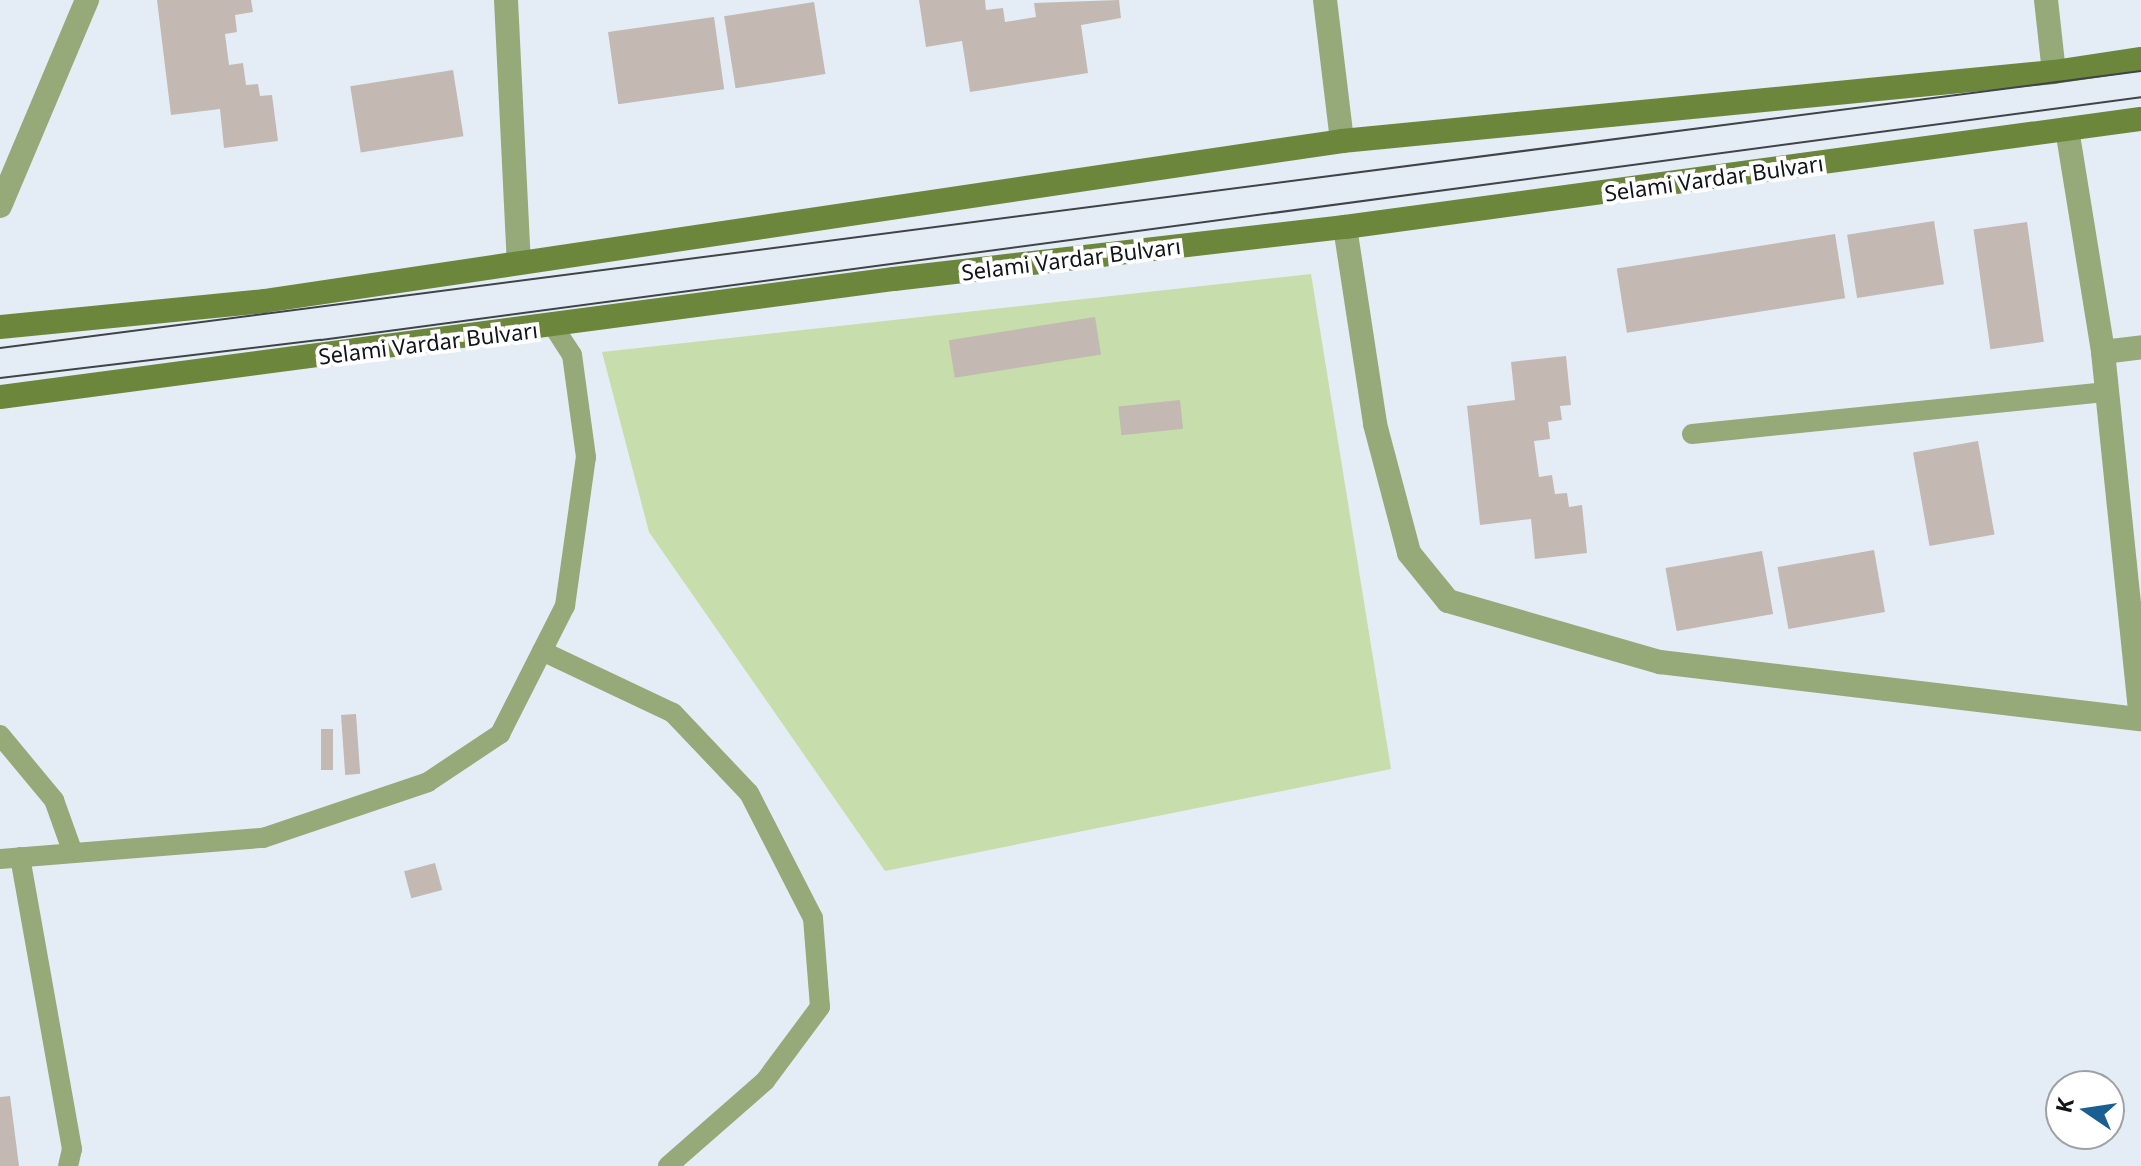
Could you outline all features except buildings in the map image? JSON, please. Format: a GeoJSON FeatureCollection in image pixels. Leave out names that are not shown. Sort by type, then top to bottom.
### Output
{"type":"FeatureCollection","features":[{"type":"Feature","properties":{"kind":"main road"},"geometry":{"type":"LineString","coordinates":[[0,327],[264,301],[1342,141],[2054,72],[2141,59]]}},
{"type":"Feature","properties":{"kind":"main road","name":"Selami Vardar Bulvarı"},"geometry":{"type":"LineString","coordinates":[[0,397],[554,327],[894,279],[1345,227],[2141,119]]}},
{"type":"Feature","properties":{"kind":"street"},"geometry":{"type":"LineString","coordinates":[[0,206],[87,0]]}},
{"type":"Feature","properties":{"kind":"street"},"geometry":{"type":"LineString","coordinates":[[506,0],[519,263]]}},
{"type":"Feature","properties":{"kind":"street"},"geometry":{"type":"LineString","coordinates":[[1325,0],[1342,141]]}},
{"type":"Feature","properties":{"kind":"street"},"geometry":{"type":"LineString","coordinates":[[2046,0],[2054,72]]}},
{"type":"Feature","properties":{"kind":"street"},"geometry":{"type":"LineString","coordinates":[[1345,227],[1375,424],[1409,553],[1448,601],[1660,662],[2141,718],[2103,352],[2067,129]]}},
{"type":"Feature","properties":{"kind":"street"},"geometry":{"type":"LineString","coordinates":[[2103,352],[2141,347]]}},
{"type":"Feature","properties":{"kind":"lane"},"geometry":{"type":"LineString","coordinates":[[68,1166],[72,1149],[10,858],[263,838],[428,782],[500,734],[565,606],[586,457],[572,355],[554,327]]}},
{"type":"Feature","properties":{"kind":"lane"},"geometry":{"type":"LineString","coordinates":[[1692,434],[2107,392]]}},
{"type":"Feature","properties":{"kind":"lane"},"geometry":{"type":"LineString","coordinates":[[542,651],[673,713],[749,793],[813,918],[820,1007],[765,1081],[668,1166]]}},
{"type":"Feature","properties":{"kind":"lane"},"geometry":{"type":"LineString","coordinates":[[0,735],[54,800],[73,853]]}},
{"type":"Feature","properties":{"kind":"green space"},"geometry":{"type":"Polygon","coordinates":[[[1311,274],[1391,769],[885,871],[649,532],[602,352],[1311,274]]]}},
{"type":"Feature","properties":{"kind":"tram line"},"geometry":{"type":"LineString","coordinates":[[0,348],[2141,71]]}},
{"type":"Feature","properties":{"kind":"tram line"},"geometry":{"type":"LineString","coordinates":[[0,378],[321,340],[2141,97]]}}]}
